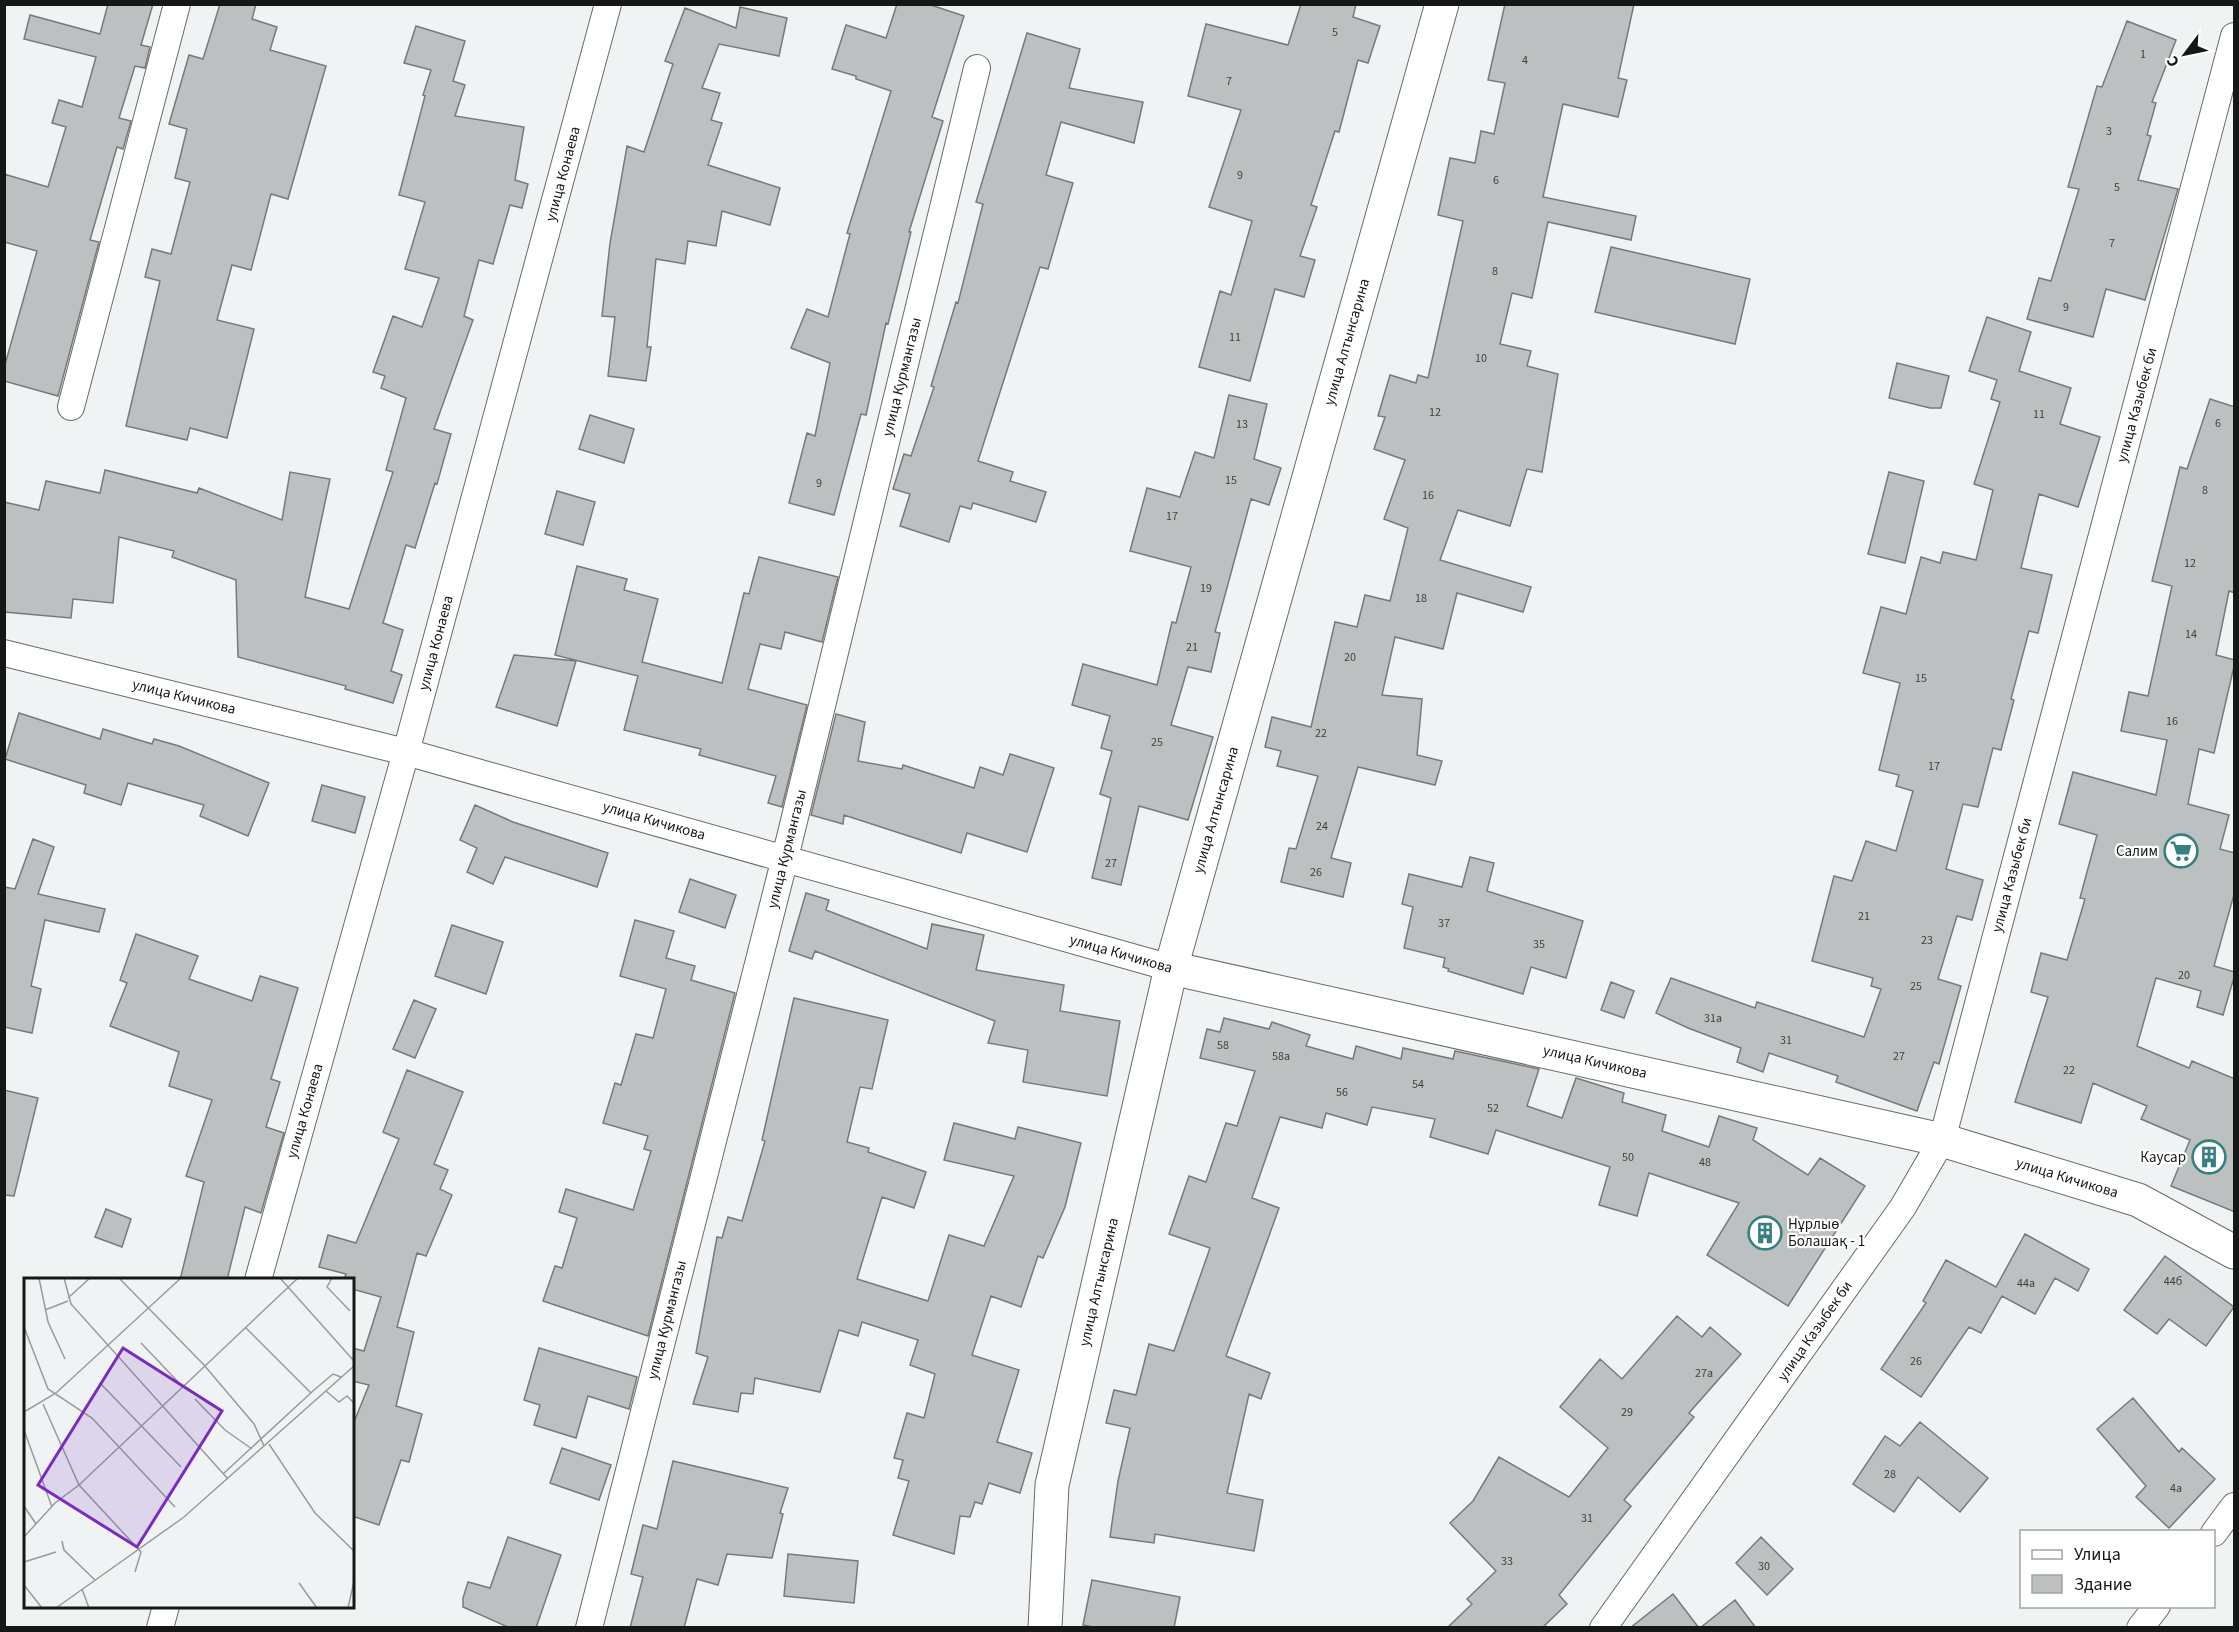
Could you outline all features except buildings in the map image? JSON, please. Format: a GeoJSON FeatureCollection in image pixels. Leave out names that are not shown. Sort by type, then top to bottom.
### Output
{"type":"FeatureCollection","features":[{"type":"Feature","properties":{"kind":"street"},"geometry":{"type":"LineString","coordinates":[[71,407],[177,4]]}},
{"type":"Feature","properties":{"kind":"street","name":"улица Конаева"},"geometry":{"type":"LineString","coordinates":[[259,1278],[406,752],[608,4]]}},
{"type":"Feature","properties":{"kind":"street","name":"улица Алтынсарина"},"geometry":{"type":"LineString","coordinates":[[1046,1628],[1052,1485],[1171,968],[1442,4]]}},
{"type":"Feature","properties":{"kind":"street","name":"улица Казыбек би"},"geometry":{"type":"LineString","coordinates":[[1603,1628],[1903,1207],[1942,1140],[2235,36]]}},
{"type":"Feature","properties":{"kind":"street","name":"улица Курмангазы"},"geometry":{"type":"LineString","coordinates":[[589,1628],[785,858],[977,68]]}},
{"type":"Feature","properties":{"kind":"street","name":"улица Кичикова"},"geometry":{"type":"LineString","coordinates":[[4,653],[406,752],[1171,968],[1942,1140],[2138,1200],[2235,1252]]}},
{"type":"Feature","properties":{"kind":"street"},"geometry":{"type":"LineString","coordinates":[[2215,1532],[2235,1506]]}},
{"type":"Feature","properties":{"kind":"street"},"geometry":{"type":"LineString","coordinates":[[160,1628],[165,1608]]}},
{"type":"Feature","properties":{"kind":"street"},"geometry":{"type":"LineString","coordinates":[[2140,1628],[2155,1608]]}},
{"type":"Feature","properties":{"kind":"place","name":"Салим"},"geometry":{"type":"Point","coordinates":[2181,851]}},
{"type":"Feature","properties":{"kind":"place","name":"Каусар"},"geometry":{"type":"Point","coordinates":[2209,1157]}},
{"type":"Feature","properties":{"kind":"place","name":"Нұрлыө Болашақ - 1"},"geometry":{"type":"Point","coordinates":[1765,1233]}}]}
